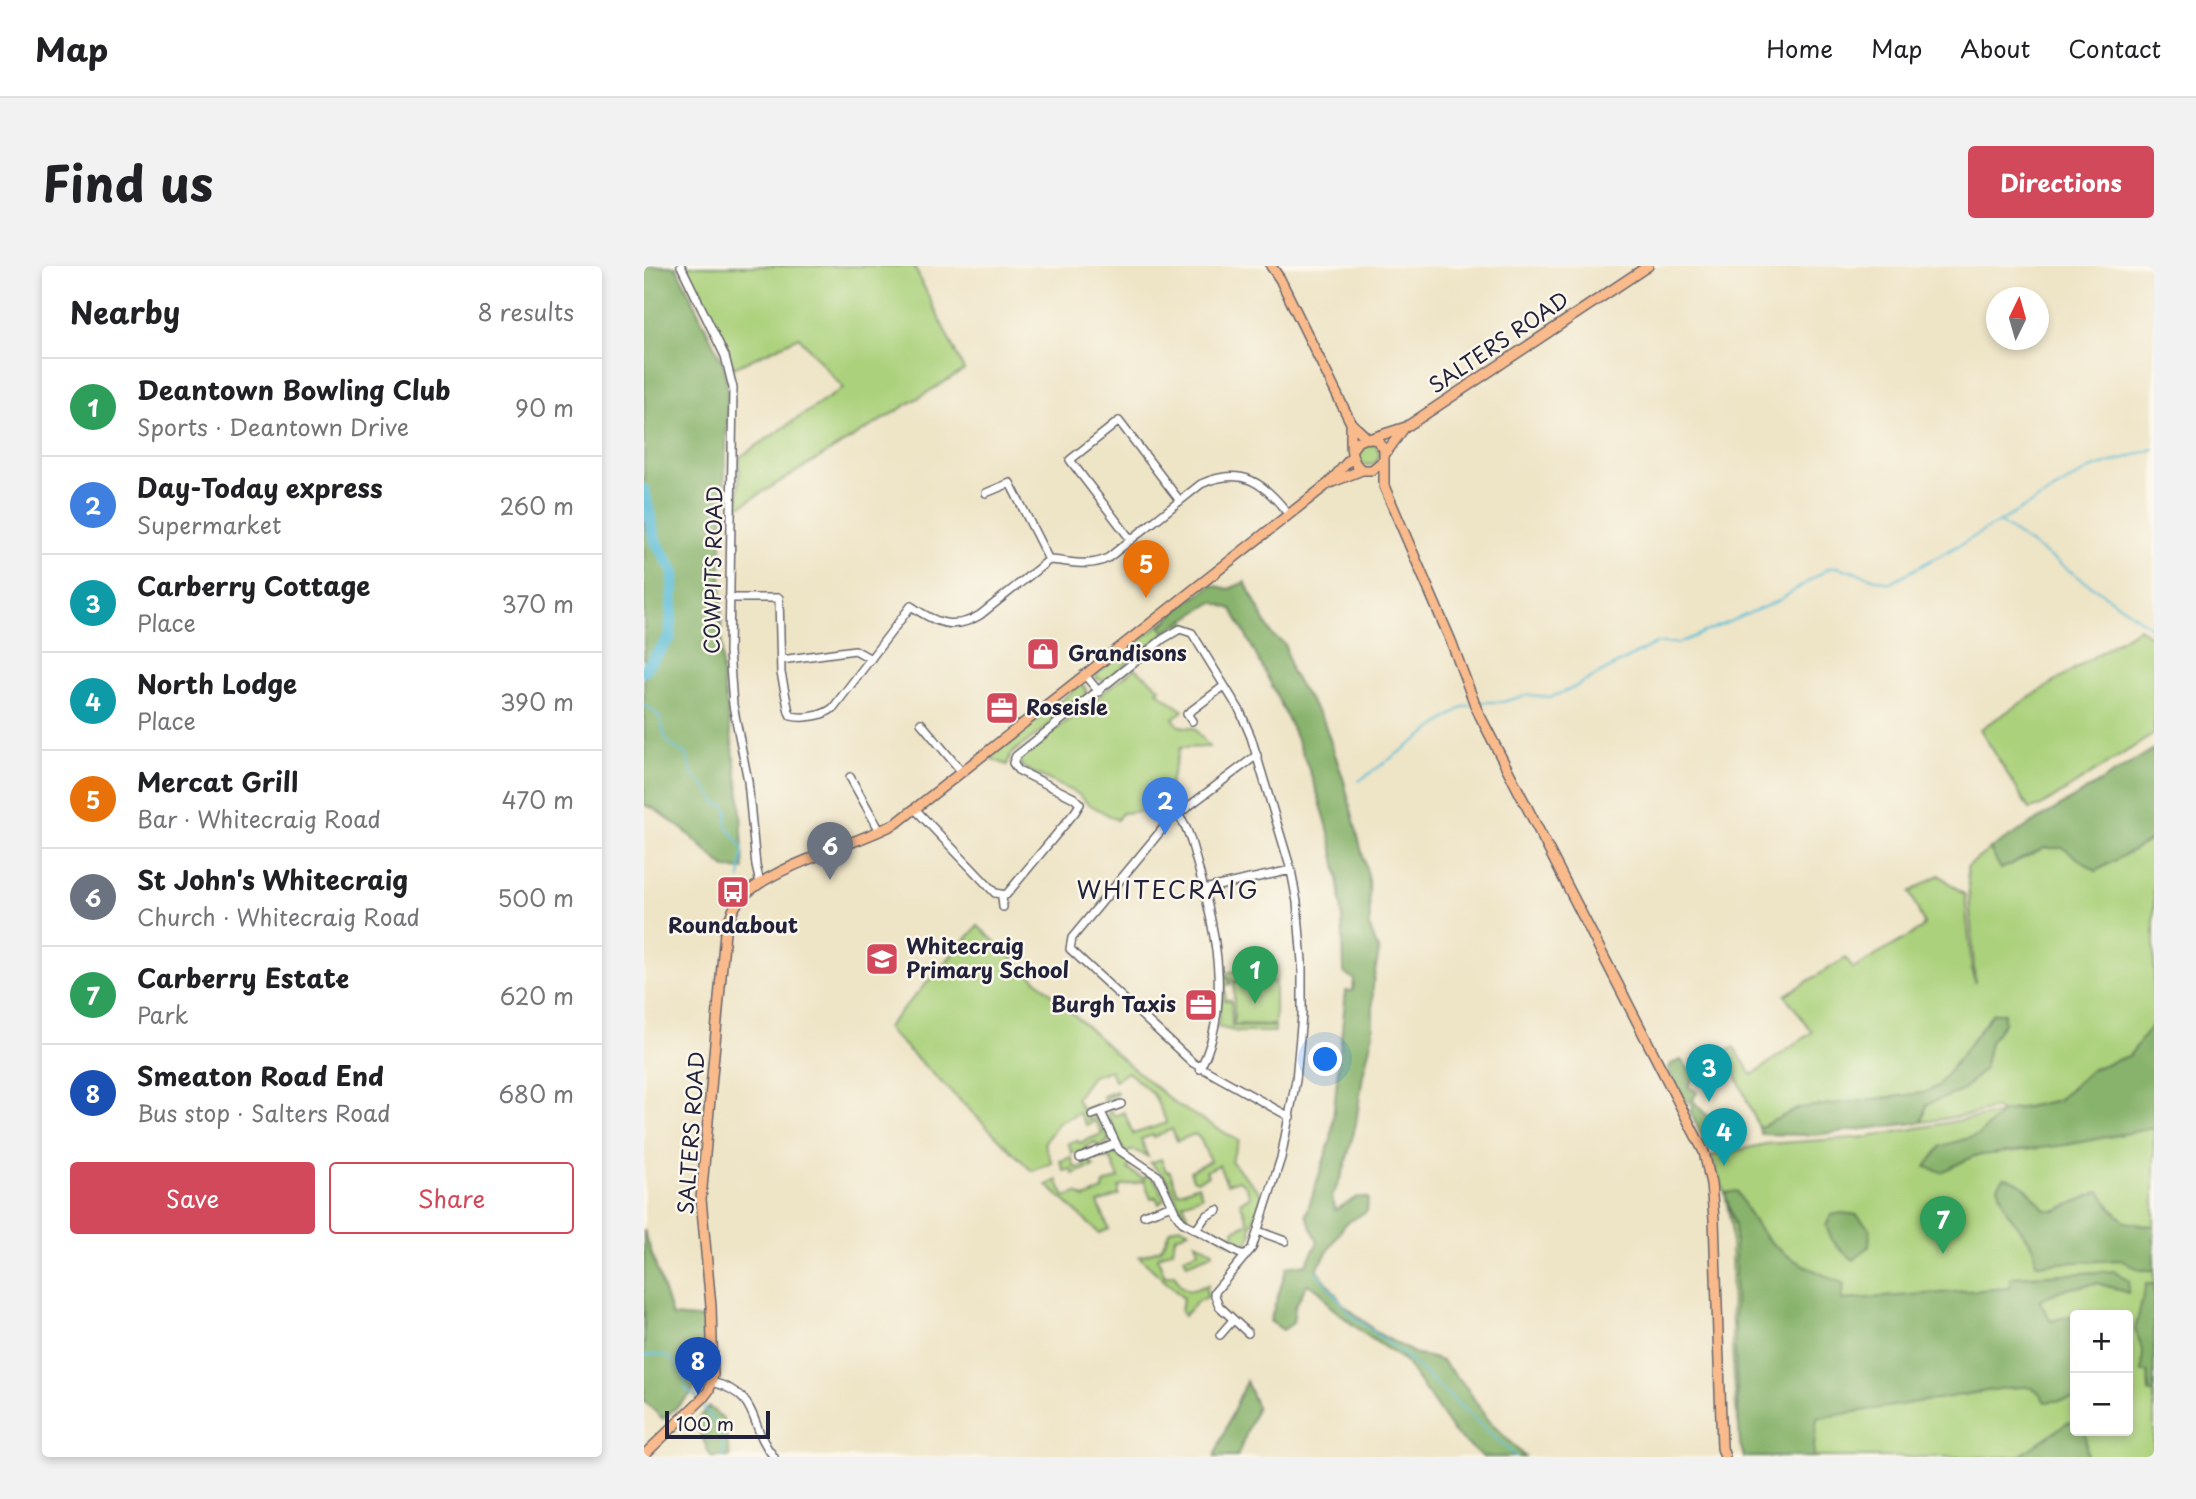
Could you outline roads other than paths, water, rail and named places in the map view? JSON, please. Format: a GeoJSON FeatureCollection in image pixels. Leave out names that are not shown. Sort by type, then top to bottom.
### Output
{"type":"FeatureCollection","features":[{"type":"Feature","properties":{"kind":"main road"},"geometry":{"type":"LineString","coordinates":[[1271,266],[1280,279],[1351,423],[1381,444],[1384,486],[1451,641],[1476,710],[1704,1152],[1712,1184],[1722,1448],[1725,1457]]}},
{"type":"Feature","properties":{"kind":"main road","name":"SALTERS ROAD"},"geometry":{"type":"LineString","coordinates":[[1369,438],[1406,427],[1648,266]]}},
{"type":"Feature","properties":{"kind":"main road"},"geometry":{"type":"LineString","coordinates":[[1351,423],[1355,465],[1384,486]]}},
{"type":"Feature","properties":{"kind":"main road","name":"SALTERS ROAD"},"geometry":{"type":"LineString","coordinates":[[1384,457],[1406,427]]}},
{"type":"Feature","properties":{"kind":"main road"},"geometry":{"type":"LineString","coordinates":[[1329,483],[1358,441],[1369,438]]}},
{"type":"Feature","properties":{"kind":"main road"},"geometry":{"type":"LineString","coordinates":[[1329,483],[1377,468],[1384,457]]}},
{"type":"Feature","properties":{"kind":"main road","name":"SALTERS ROAD"},"geometry":{"type":"LineString","coordinates":[[644,1455],[704,1398],[712,1382],[711,1306],[701,1199],[725,932],[738,902],[771,876],[898,822],[1329,483]]}},
{"type":"Feature","properties":{"kind":"street","name":"COWPITS ROAD"},"geometry":{"type":"LineString","coordinates":[[681,266],[725,356],[733,388],[729,598],[733,705],[748,781],[760,883]]}},
{"type":"Feature","properties":{"kind":"street"},"geometry":{"type":"LineString","coordinates":[[1130,540],[1070,460],[1119,421],[1180,501]]}},
{"type":"Feature","properties":{"kind":"street"},"geometry":{"type":"LineString","coordinates":[[729,598],[779,598],[781,673],[789,712],[791,716],[801,718],[829,711],[911,606],[948,625],[969,622],[1049,560],[1080,564],[1099,562],[1201,484],[1214,479],[1239,476],[1266,488],[1289,515]]}},
{"type":"Feature","properties":{"kind":"street"},"geometry":{"type":"LineString","coordinates":[[986,493],[1010,483],[1049,560]]}},
{"type":"Feature","properties":{"kind":"street"},"geometry":{"type":"LineString","coordinates":[[1002,896],[1009,893],[1080,804],[1074,798],[1018,770],[1013,760],[1164,639],[1180,628],[1192,633],[1244,721],[1257,755],[1291,870],[1301,934],[1303,993],[1300,1039],[1293,1100],[1281,1157],[1252,1248],[1214,1293],[1216,1302],[1248,1333]]}},
{"type":"Feature","properties":{"kind":"street"},"geometry":{"type":"LineString","coordinates":[[780,660],[855,650],[871,659]]}},
{"type":"Feature","properties":{"kind":"street"},"geometry":{"type":"LineString","coordinates":[[1084,674],[1099,692]]}},
{"type":"Feature","properties":{"kind":"street"},"geometry":{"type":"LineString","coordinates":[[1192,721],[1187,714],[1224,686]]}},
{"type":"Feature","properties":{"kind":"street"},"geometry":{"type":"LineString","coordinates":[[921,723],[961,771]]}},
{"type":"Feature","properties":{"kind":"street"},"geometry":{"type":"LineString","coordinates":[[1257,755],[1162,827],[1072,937],[1070,943],[1072,953],[1200,1069],[1290,1117]]}},
{"type":"Feature","properties":{"kind":"street"},"geometry":{"type":"LineString","coordinates":[[850,777],[880,831]]}},
{"type":"Feature","properties":{"kind":"street"},"geometry":{"type":"LineString","coordinates":[[915,808],[990,888],[1002,896]]}},
{"type":"Feature","properties":{"kind":"street"},"geometry":{"type":"LineString","coordinates":[[1177,814],[1186,828],[1204,889],[1216,953],[1218,995],[1210,1042],[1200,1069]]}},
{"type":"Feature","properties":{"kind":"street"},"geometry":{"type":"LineString","coordinates":[[1204,889],[1291,870]]}},
{"type":"Feature","properties":{"kind":"street"},"geometry":{"type":"LineString","coordinates":[[1002,896],[1003,907]]}},
{"type":"Feature","properties":{"kind":"street"},"geometry":{"type":"LineString","coordinates":[[1092,1115],[1121,1104]]}},
{"type":"Feature","properties":{"kind":"street"},"geometry":{"type":"LineString","coordinates":[[1101,1112],[1115,1144],[1123,1155],[1158,1176],[1182,1222],[1244,1256]]}},
{"type":"Feature","properties":{"kind":"street"},"geometry":{"type":"LineString","coordinates":[[1080,1158],[1115,1144]]}},
{"type":"Feature","properties":{"kind":"street"},"geometry":{"type":"LineString","coordinates":[[1143,1215],[1172,1205]]}},
{"type":"Feature","properties":{"kind":"street"},"geometry":{"type":"LineString","coordinates":[[1196,1230],[1206,1216],[1218,1210]]}},
{"type":"Feature","properties":{"kind":"street"},"geometry":{"type":"LineString","coordinates":[[1258,1231],[1285,1241]]}},
{"type":"Feature","properties":{"kind":"street"},"geometry":{"type":"LineString","coordinates":[[1220,1335],[1233,1320]]}},
{"type":"Feature","properties":{"kind":"street"},"geometry":{"type":"LineString","coordinates":[[712,1382],[733,1389],[746,1399],[765,1447],[774,1457]]}},
{"type":"Feature","properties":{"kind":"waterway"},"geometry":{"type":"LineString","coordinates":[[1479,702],[1502,702],[1527,695],[1551,697],[1656,643],[1679,643],[1778,601],[1829,568],[1838,567],[1889,583],[2090,469],[2154,449]]}},
{"type":"Feature","properties":{"kind":"waterway"},"geometry":{"type":"LineString","coordinates":[[644,490],[655,540],[674,572],[670,637],[644,671]]}},
{"type":"Feature","properties":{"kind":"waterway"},"geometry":{"type":"LineString","coordinates":[[1999,522],[2154,629]]}},
{"type":"Feature","properties":{"kind":"waterway"},"geometry":{"type":"LineString","coordinates":[[644,704],[660,717],[670,744],[686,754],[693,776],[701,781],[717,804],[724,805],[728,810],[726,825],[743,848],[740,879]]}},
{"type":"Feature","properties":{"kind":"waterway"},"geometry":{"type":"LineString","coordinates":[[1359,781],[1463,707],[1471,705]]}},
{"type":"Feature","properties":{"kind":"waterway"},"geometry":{"type":"LineString","coordinates":[[1316,1271],[1350,1314],[1404,1355],[1516,1457]]}},
{"type":"Feature","properties":{"kind":"waterway"},"geometry":{"type":"LineString","coordinates":[[644,1356],[661,1355],[674,1361],[679,1366],[686,1389],[697,1398]]}},
{"type":"Feature","properties":{"kind":"waterway"},"geometry":{"type":"LineString","coordinates":[[702,1406],[722,1431],[723,1457]]}},
{"type":"Feature","properties":{"kind":"place","name":"Mercat Grill"},"geometry":{"type":"Point","coordinates":[1146,598]}},
{"type":"Feature","properties":{"kind":"place","name":"Grandisons"},"geometry":{"type":"Point","coordinates":[1043,654]}},
{"type":"Feature","properties":{"kind":"place","name":"Roseisle"},"geometry":{"type":"Point","coordinates":[1002,708]}},
{"type":"Feature","properties":{"kind":"place","name":"Day-Today express"},"geometry":{"type":"Point","coordinates":[1165,835]}},
{"type":"Feature","properties":{"kind":"place","name":"St John's Whitecraig"},"geometry":{"type":"Point","coordinates":[830,880]}},
{"type":"Feature","properties":{"kind":"place","name":"Roundabout"},"geometry":{"type":"Point","coordinates":[733,892]}},
{"type":"Feature","properties":{"kind":"place","name":"Whitecraig Primary School"},"geometry":{"type":"Point","coordinates":[882,959]}},
{"type":"Feature","properties":{"kind":"place","name":"Deantown Bowling Club"},"geometry":{"type":"Point","coordinates":[1255,1004]}},
{"type":"Feature","properties":{"kind":"place","name":"Burgh Taxis"},"geometry":{"type":"Point","coordinates":[1201,1005]}},
{"type":"Feature","properties":{"kind":"place","name":"Carberry Cottage"},"geometry":{"type":"Point","coordinates":[1709,1102]}},
{"type":"Feature","properties":{"kind":"place","name":"North Lodge"},"geometry":{"type":"Point","coordinates":[1724,1166]}},
{"type":"Feature","properties":{"kind":"place","name":"Carberry Estate"},"geometry":{"type":"Point","coordinates":[1943,1254]}},
{"type":"Feature","properties":{"kind":"place","name":"Smeaton Road End"},"geometry":{"type":"Point","coordinates":[698,1395]}},
{"type":"Feature","properties":{"kind":"district","name":"WHITECRAIG"},"geometry":{"type":"Point","coordinates":[1168,891]}}]}
